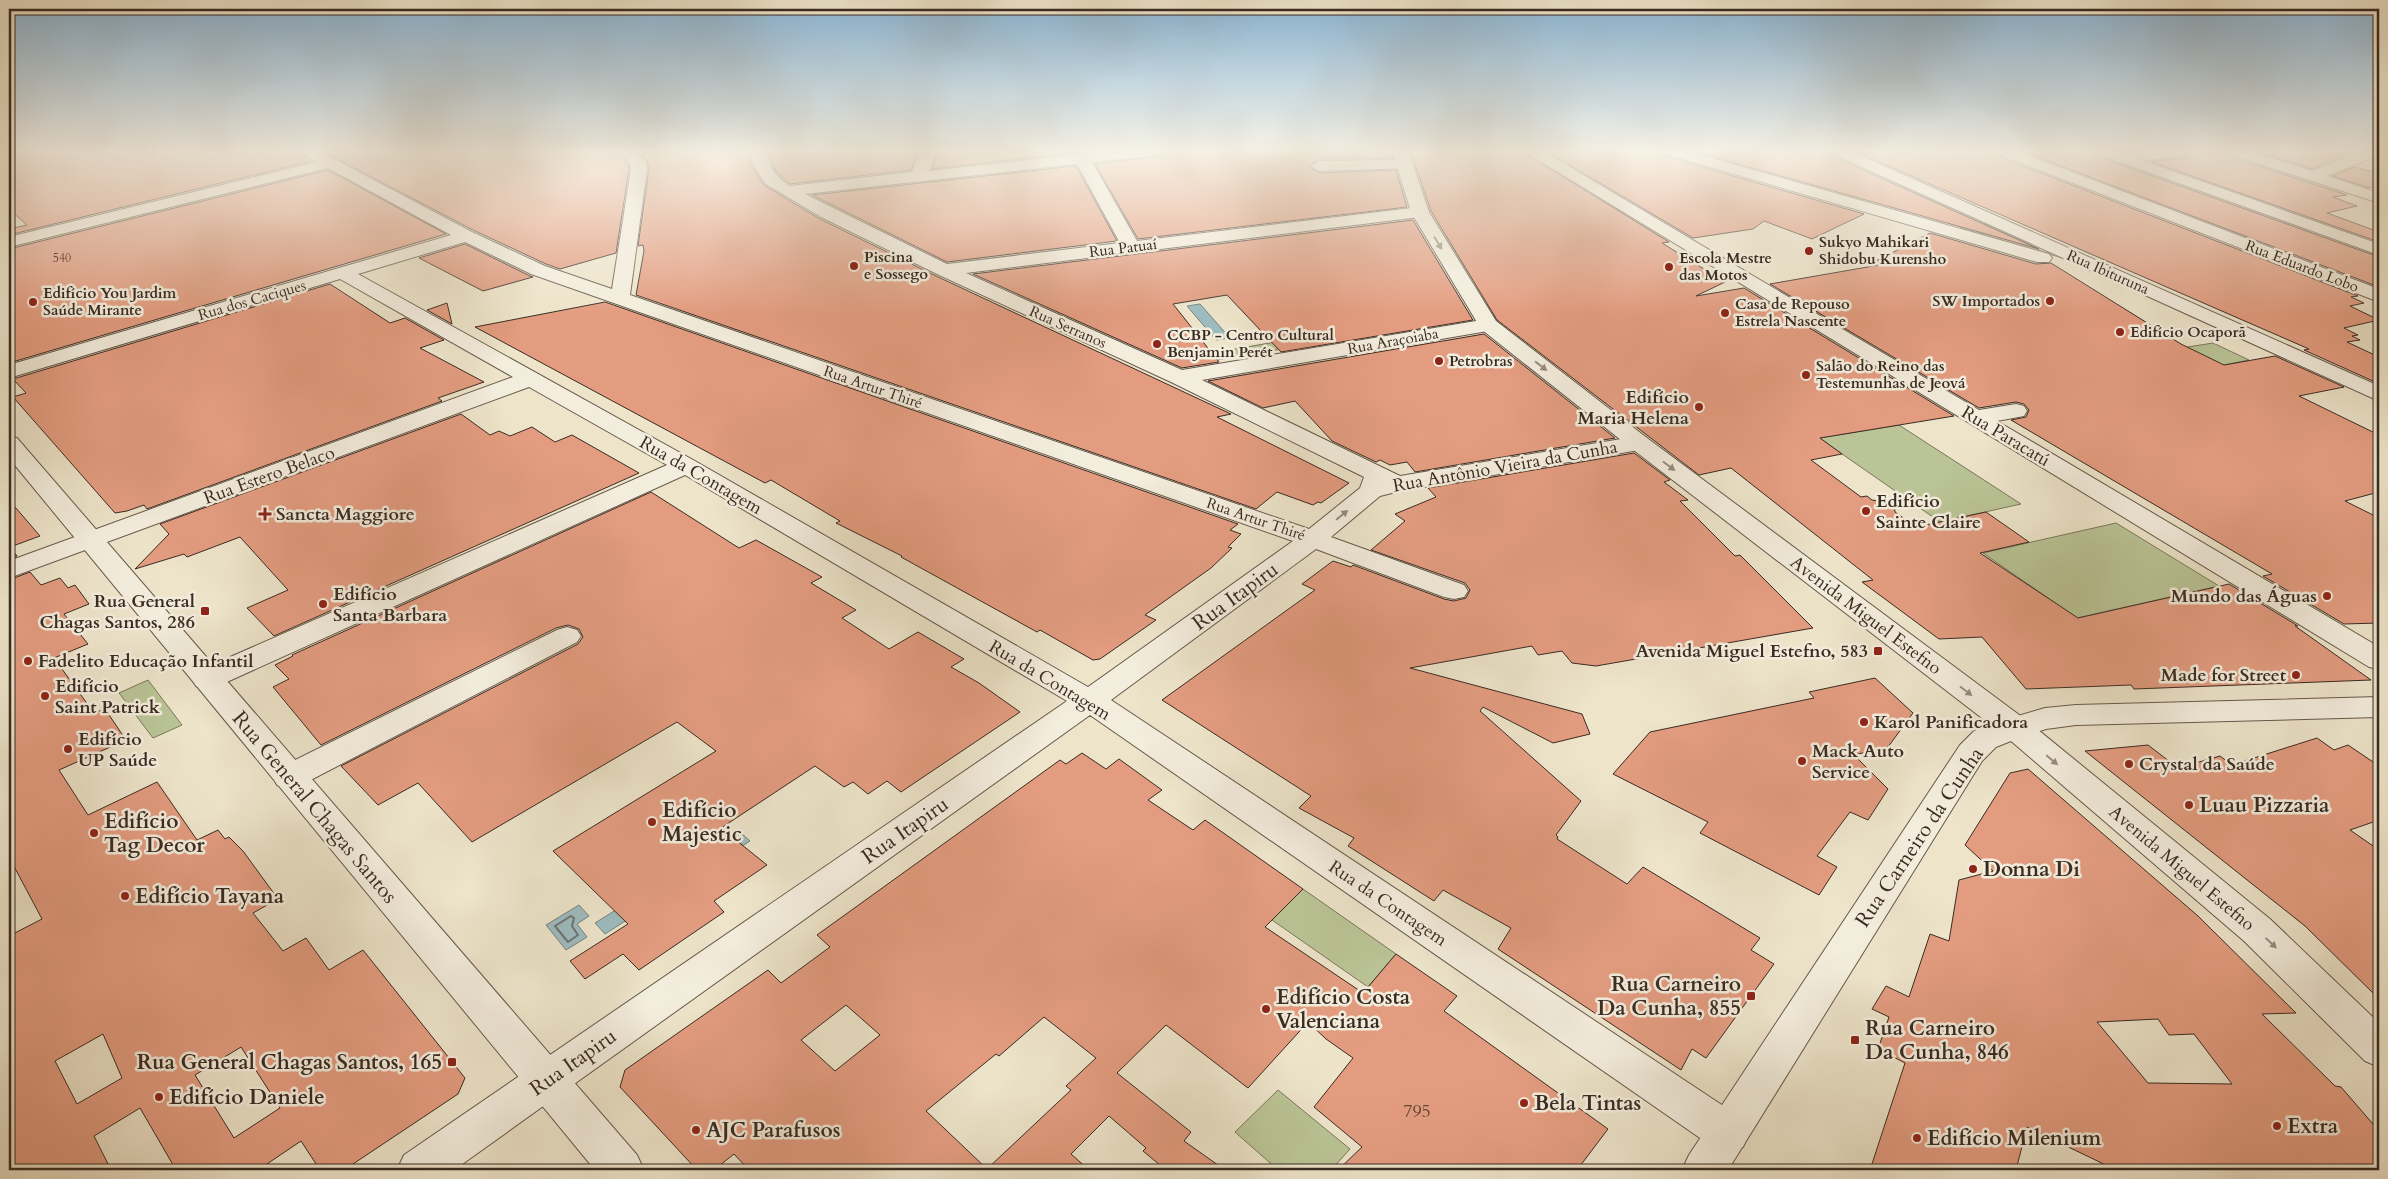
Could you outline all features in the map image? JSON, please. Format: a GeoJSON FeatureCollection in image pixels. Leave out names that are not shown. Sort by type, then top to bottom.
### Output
{"type":"FeatureCollection","features":[{"type":"Feature","properties":{"kind":"street"},"geometry":{"type":"LineString","coordinates":[[9,242],[159,205]]}},
{"type":"Feature","properties":{"kind":"street","name":"Rua Artur Thiré"},"geometry":{"type":"LineString","coordinates":[[408,205],[466,236],[538,270],[1313,539],[1454,591]]}},
{"type":"Feature","properties":{"kind":"street"},"geometry":{"type":"LineString","coordinates":[[620,299],[634,205]]}},
{"type":"Feature","properties":{"kind":"street","name":"Rua Serranos"},"geometry":{"type":"LineString","coordinates":[[814,205],[944,270],[1179,377],[1382,483]]}},
{"type":"Feature","properties":{"kind":"street"},"geometry":{"type":"LineString","coordinates":[[1107,205],[1112,217],[1132,247]]}},
{"type":"Feature","properties":{"kind":"street","name":"Avenida Miguel Estefno"},"geometry":{"type":"LineString","coordinates":[[1418,205],[1420,212],[1488,325],[1639,443],[2015,728],[2257,930],[2379,1049]]}},
{"type":"Feature","properties":{"kind":"street","name":"Rua Paracatú"},"geometry":{"type":"LineString","coordinates":[[1622,205],[2379,660]]}},
{"type":"Feature","properties":{"kind":"street"},"geometry":{"type":"LineString","coordinates":[[1859,205],[2139,285]]}},
{"type":"Feature","properties":{"kind":"street","name":"Rua Ibituruna"},"geometry":{"type":"LineString","coordinates":[[1959,205],[2379,394]]}},
{"type":"Feature","properties":{"kind":"street","name":"Rua Eduardo Lobo"},"geometry":{"type":"LineString","coordinates":[[2143,205],[2379,296]]}},
{"type":"Feature","properties":{"kind":"street"},"geometry":{"type":"LineString","coordinates":[[2254,205],[2379,250]]}},
{"type":"Feature","properties":{"kind":"street","name":"Rua Patuaí"},"geometry":{"type":"LineString","coordinates":[[944,270],[1420,212]]}},
{"type":"Feature","properties":{"kind":"street","name":"Rua dos Caciques"},"geometry":{"type":"LineString","coordinates":[[9,372],[466,236]]}},
{"type":"Feature","properties":{"kind":"street","name":"Rua da Contagem"},"geometry":{"type":"LineString","coordinates":[[343,273],[686,466],[1090,701],[1728,1133]]}},
{"type":"Feature","properties":{"kind":"street","name":"Rua Araçoiaba"},"geometry":{"type":"LineString","coordinates":[[1179,377],[1488,325]]}},
{"type":"Feature","properties":{"kind":"street","name":"Rua Estero Belaco"},"geometry":{"type":"LineString","coordinates":[[9,570],[529,379]]}},
{"type":"Feature","properties":{"kind":"street"},"geometry":{"type":"LineString","coordinates":[[1976,417],[2016,411]]}},
{"type":"Feature","properties":{"kind":"street","name":"Rua General Chagas Santos"},"geometry":{"type":"LineString","coordinates":[[9,443],[622,1170]]}},
{"type":"Feature","properties":{"kind":"street","name":"Rua Antônio Vieira da Cunha"},"geometry":{"type":"LineString","coordinates":[[1382,483],[1639,443]]}},
{"type":"Feature","properties":{"kind":"street"},"geometry":{"type":"LineString","coordinates":[[207,679],[686,466]]}},
{"type":"Feature","properties":{"kind":"street","name":"Rua Itapiru"},"geometry":{"type":"LineString","coordinates":[[419,1170],[1090,701],[1313,539],[1382,483]]}},
{"type":"Feature","properties":{"kind":"street"},"geometry":{"type":"LineString","coordinates":[[289,777],[567,636]]}},
{"type":"Feature","properties":{"kind":"street","name":"Rua Carneiro da Cunha"},"geometry":{"type":"LineString","coordinates":[[1704,1170],[1971,753],[1985,739],[2045,719],[2076,715],[2379,707]]}},
{"type":"Feature","properties":{"kind":"green space"},"geometry":{"type":"Polygon","coordinates":[[[1991,223],[2069,260],[1960,228],[1991,223]]]}},
{"type":"Feature","properties":{"kind":"green space"},"geometry":{"type":"Polygon","coordinates":[[[1379,324],[1387,331],[1217,360],[1212,353],[1379,324]]]}},
{"type":"Feature","properties":{"kind":"green space"},"geometry":{"type":"Polygon","coordinates":[[[2213,343],[2249,360],[2205,369],[2169,350],[2213,343]]]}},
{"type":"Feature","properties":{"kind":"green space"},"geometry":{"type":"Polygon","coordinates":[[[1899,425],[2021,504],[1940,522],[1819,438],[1899,425]]]}},
{"type":"Feature","properties":{"kind":"green space"},"geometry":{"type":"Polygon","coordinates":[[[2116,523],[2219,586],[2077,618],[1983,553],[2116,523]]]}},
{"type":"Feature","properties":{"kind":"green space"},"geometry":{"type":"Polygon","coordinates":[[[148,680],[182,725],[153,738],[119,693],[148,680]]]}},
{"type":"Feature","properties":{"kind":"green space"},"geometry":{"type":"Polygon","coordinates":[[[1303,889],[1396,954],[1368,987],[1272,920],[1303,889]]]}},
{"type":"Feature","properties":{"kind":"green space"},"geometry":{"type":"Polygon","coordinates":[[[1278,1090],[1350,1149],[1331,1170],[1278,1170],[1235,1132],[1278,1090]]]}},
{"type":"Feature","properties":{"kind":"water"},"geometry":{"type":"Polygon","coordinates":[[[1200,304],[1230,338],[1216,340],[1187,306],[1200,304]]]}},
{"type":"Feature","properties":{"kind":"water"},"geometry":{"type":"Polygon","coordinates":[[[740,832],[750,841],[605,934],[595,923],[740,832]]]}},
{"type":"Feature","properties":{"kind":"water"},"geometry":{"type":"Polygon","coordinates":[[[579,905],[589,916],[577,924],[587,937],[566,950],[546,925],[579,905]]]}},
{"type":"Feature","properties":{"kind":"building"},"geometry":{"type":"Polygon","coordinates":[[[9,205],[131,205],[9,235],[9,229],[27,225],[9,209],[9,205]]]}},
{"type":"Feature","properties":{"kind":"building"},"geometry":{"type":"Polygon","coordinates":[[[187,205],[393,205],[446,234],[9,363],[9,249],[187,205]]]}},
{"type":"Feature","properties":{"kind":"building"},"geometry":{"type":"Polygon","coordinates":[[[425,205],[623,205],[616,253],[560,269],[473,230],[425,205]]]}},
{"type":"Feature","properties":{"kind":"building"},"geometry":{"type":"Polygon","coordinates":[[[644,205],[797,205],[820,219],[936,276],[1231,414],[1217,417],[1349,483],[1321,503],[1318,502],[1313,505],[1277,492],[1256,509],[636,295],[644,251],[643,245],[638,246],[644,205]]]}},
{"type":"Feature","properties":{"kind":"building"},"geometry":{"type":"Polygon","coordinates":[[[832,205],[1097,205],[1117,241],[947,262],[832,205]]]}},
{"type":"Feature","properties":{"kind":"building"},"geometry":{"type":"Polygon","coordinates":[[[1119,205],[1406,205],[1407,207],[1138,239],[1119,205]]]}},
{"type":"Feature","properties":{"kind":"building"},"geometry":{"type":"Polygon","coordinates":[[[1429,205],[1609,205],[1669,242],[1662,243],[1725,282],[1696,296],[1744,288],[1954,416],[1820,438],[1842,454],[1811,460],[1861,497],[1867,496],[1872,500],[1894,503],[1895,512],[1916,527],[1986,512],[2029,542],[1980,553],[2078,618],[2229,584],[2298,626],[2295,626],[2371,680],[2134,689],[2131,685],[2026,689],[1982,637],[1939,639],[1862,582],[1873,580],[1731,468],[1699,475],[1497,320],[1429,205]]]}},
{"type":"Feature","properties":{"kind":"building"},"geometry":{"type":"Polygon","coordinates":[[[1637,205],[1833,205],[1864,214],[1812,239],[1764,221],[1753,229],[1693,238],[1637,205]]]}},
{"type":"Feature","properties":{"kind":"building"},"geometry":{"type":"Polygon","coordinates":[[[1884,205],[1941,205],[2039,249],[1884,205]]]}},
{"type":"Feature","properties":{"kind":"building"},"geometry":{"type":"Polygon","coordinates":[[[1978,205],[2124,205],[2358,296],[2351,297],[2364,303],[2350,306],[2379,320],[2344,328],[2358,335],[2352,336],[2360,340],[2347,342],[2379,357],[2379,380],[2373,381],[2304,350],[2309,349],[1978,205]]]}},
{"type":"Feature","properties":{"kind":"building"},"geometry":{"type":"Polygon","coordinates":[[[2164,205],[2234,205],[2379,257],[2379,287],[2164,205]]]}},
{"type":"Feature","properties":{"kind":"building"},"geometry":{"type":"Polygon","coordinates":[[[2274,205],[2354,205],[2357,206],[2327,213],[2379,232],[2379,242],[2274,205]]]}},
{"type":"Feature","properties":{"kind":"building"},"geometry":{"type":"Polygon","coordinates":[[[1413,220],[1473,320],[1281,352],[1227,295],[1173,304],[1219,362],[1182,368],[973,274],[1413,220]]]}},
{"type":"Feature","properties":{"kind":"building"},"geometry":{"type":"Polygon","coordinates":[[[1930,233],[2036,264],[2051,263],[2181,344],[2224,365],[2275,356],[2344,387],[2299,396],[2379,435],[2379,492],[2345,501],[2379,518],[2379,623],[2344,624],[2263,576],[2272,574],[2011,420],[2026,417],[2029,410],[2024,404],[2016,402],[1979,408],[1770,284],[1879,265],[1872,263],[1930,233]]]}},
{"type":"Feature","properties":{"kind":"building"},"geometry":{"type":"Polygon","coordinates":[[[465,244],[533,277],[483,291],[419,258],[465,244]]]}},
{"type":"Feature","properties":{"kind":"building"},"geometry":{"type":"Polygon","coordinates":[[[330,284],[390,323],[405,318],[444,340],[420,348],[484,382],[438,398],[442,401],[147,509],[144,505],[115,513],[13,397],[26,393],[13,379],[330,284]]]}},
{"type":"Feature","properties":{"kind":"building"},"geometry":{"type":"Polygon","coordinates":[[[605,302],[1238,524],[1230,530],[1241,534],[1228,547],[1232,548],[1211,568],[1145,615],[1156,620],[1100,659],[1093,660],[1040,630],[1037,632],[902,556],[836,523],[840,521],[771,480],[765,483],[475,327],[605,302]]]}},
{"type":"Feature","properties":{"kind":"building"},"geometry":{"type":"Polygon","coordinates":[[[447,303],[452,324],[427,310],[447,303]]]}},
{"type":"Feature","properties":{"kind":"building"},"geometry":{"type":"Polygon","coordinates":[[[1484,334],[1615,438],[1415,472],[1407,462],[1390,465],[1380,460],[1376,462],[1332,441],[1295,401],[1263,408],[1208,381],[1484,334]]]}},
{"type":"Feature","properties":{"kind":"building"},"geometry":{"type":"Polygon","coordinates":[[[461,414],[490,435],[499,431],[510,436],[532,427],[555,442],[572,435],[639,473],[274,636],[247,608],[288,590],[240,537],[187,557],[184,554],[135,569],[169,534],[160,524],[461,414]]]}},
{"type":"Feature","properties":{"kind":"building"},"geometry":{"type":"Polygon","coordinates":[[[1634,453],[1670,480],[1664,482],[1688,500],[1680,501],[1735,556],[1740,555],[1813,628],[1596,666],[1572,663],[1562,651],[1538,655],[1532,646],[1410,668],[1582,714],[1590,734],[1553,743],[1483,707],[1480,711],[1581,801],[1556,835],[1557,839],[1627,884],[1643,867],[1760,938],[1751,950],[1774,964],[1706,1058],[1692,1049],[1681,1070],[1498,949],[1511,928],[1443,890],[1434,901],[1348,846],[1354,838],[1299,808],[1311,796],[1162,700],[1315,590],[1302,584],[1333,561],[1351,567],[1353,565],[1444,599],[1454,601],[1466,598],[1470,590],[1465,583],[1371,550],[1405,521],[1395,514],[1436,497],[1428,488],[1634,453]]]}},
{"type":"Feature","properties":{"kind":"building"},"geometry":{"type":"Polygon","coordinates":[[[651,492],[739,548],[756,540],[822,577],[811,583],[856,610],[842,618],[889,649],[918,632],[964,659],[951,667],[979,683],[1020,712],[901,792],[887,781],[868,794],[853,782],[844,787],[815,766],[721,828],[767,865],[714,901],[724,912],[639,970],[623,954],[585,979],[570,961],[628,924],[553,851],[716,751],[677,722],[472,842],[418,783],[378,805],[341,766],[578,644],[583,637],[579,629],[568,625],[556,628],[321,745],[273,687],[289,679],[275,665],[292,655],[651,492]]]}},
{"type":"Feature","properties":{"kind":"building"},"geometry":{"type":"Polygon","coordinates":[[[9,500],[40,536],[10,547],[17,556],[9,559],[9,500]]]}},
{"type":"Feature","properties":{"kind":"building"},"geometry":{"type":"Polygon","coordinates":[[[30,572],[41,585],[60,578],[68,588],[75,585],[89,604],[64,614],[88,644],[54,658],[94,713],[105,709],[126,740],[59,770],[88,815],[157,782],[197,840],[218,830],[225,839],[229,837],[243,851],[278,899],[253,913],[283,951],[306,938],[329,970],[363,950],[465,1078],[458,1094],[344,1170],[320,1170],[301,1141],[258,1170],[176,1170],[140,1108],[94,1136],[111,1170],[9,1170],[9,936],[42,919],[9,857],[9,580],[30,572]],[[103,1034],[55,1061],[77,1104],[122,1078],[103,1034]],[[241,1047],[195,1075],[234,1138],[280,1108],[241,1047]]]}},
{"type":"Feature","properties":{"kind":"building"},"geometry":{"type":"Polygon","coordinates":[[[1875,678],[1913,713],[1888,747],[1854,755],[1888,789],[1868,820],[1850,812],[1817,856],[1837,867],[1819,895],[1700,833],[1708,822],[1613,774],[1650,732],[1814,698],[1809,692],[1875,678]]]}},
{"type":"Feature","properties":{"kind":"building"},"geometry":{"type":"Polygon","coordinates":[[[2317,738],[2334,750],[2348,745],[2379,766],[2379,820],[2350,830],[2379,850],[2379,999],[2305,926],[2085,751],[2148,745],[2178,768],[2220,756],[2232,765],[2317,738]]]}},
{"type":"Feature","properties":{"kind":"building"},"geometry":{"type":"Polygon","coordinates":[[[1082,753],[1106,769],[1119,759],[1162,790],[1148,800],[1193,830],[1205,820],[1303,889],[1265,927],[1363,993],[1396,954],[1457,996],[1444,1011],[1608,1129],[1577,1170],[1338,1170],[1362,1147],[1314,1107],[1353,1058],[1326,1039],[1308,1022],[1248,1088],[1166,1025],[1117,1073],[1191,1132],[1184,1141],[1225,1170],[1166,1170],[1143,1151],[1146,1148],[1109,1116],[1071,1154],[1089,1170],[749,1170],[734,1154],[714,1170],[697,1170],[620,1087],[625,1070],[768,970],[781,983],[830,947],[817,935],[1060,760],[1066,764],[1082,753]],[[846,1005],[801,1040],[835,1071],[880,1035],[846,1005]],[[1044,1017],[999,1056],[996,1054],[926,1111],[987,1169],[1071,1090],[1066,1086],[1096,1058],[1044,1017]]]}},
{"type":"Feature","properties":{"kind":"building"},"geometry":{"type":"Polygon","coordinates":[[[2028,769],[2198,916],[2296,1013],[2262,1014],[2335,1086],[2341,1087],[2379,1131],[2379,1170],[2116,1170],[2027,1127],[2016,1170],[1870,1170],[1905,1063],[1878,1049],[1889,1017],[1872,1009],[1886,986],[1909,997],[1930,934],[1949,941],[1959,880],[1993,871],[1965,845],[2010,773],[2028,769]],[[2158,1019],[2097,1022],[2148,1083],[2232,1084],[2194,1034],[2169,1035],[2158,1019]]]}},
{"type":"Feature","properties":{"kind":"place","name":"Sukyo Mahikari Shidobu Kurensho"},"geometry":{"type":"Point","coordinates":[1809,251]}},
{"type":"Feature","properties":{"kind":"place","name":"Piscina e Sossego"},"geometry":{"type":"Point","coordinates":[854,266]}},
{"type":"Feature","properties":{"kind":"place","name":"Escola Mestre das Motos"},"geometry":{"type":"Point","coordinates":[1669,267]}},
{"type":"Feature","properties":{"kind":"place","name":"SW Importados"},"geometry":{"type":"Point","coordinates":[2050,301]}},
{"type":"Feature","properties":{"kind":"place","name":"Edifício You Jardim Saúde Mirante"},"geometry":{"type":"Point","coordinates":[33,302]}},
{"type":"Feature","properties":{"kind":"place","name":"Casa de Repouso Estrela Nascente"},"geometry":{"type":"Point","coordinates":[1725,313]}},
{"type":"Feature","properties":{"kind":"place","name":"Edifício Ocaporã"},"geometry":{"type":"Point","coordinates":[2120,332]}},
{"type":"Feature","properties":{"kind":"place","name":"CCBP - Centro Cultural Benjamin Perét"},"geometry":{"type":"Point","coordinates":[1157,344]}},
{"type":"Feature","properties":{"kind":"place","name":"Petrobras"},"geometry":{"type":"Point","coordinates":[1439,361]}},
{"type":"Feature","properties":{"kind":"place","name":"Salão do Reino das Testemunhas de Jeová"},"geometry":{"type":"Point","coordinates":[1806,375]}},
{"type":"Feature","properties":{"kind":"place","name":"Edifício Maria Helena"},"geometry":{"type":"Point","coordinates":[1699,407]}},
{"type":"Feature","properties":{"kind":"place","name":"Edifício Sainte Claire"},"geometry":{"type":"Point","coordinates":[1866,511]}},
{"type":"Feature","properties":{"kind":"place","name":"Sancta Maggiore"},"geometry":{"type":"Point","coordinates":[265,514]}},
{"type":"Feature","properties":{"kind":"place","name":"Mundo das Águas"},"geometry":{"type":"Point","coordinates":[2327,596]}},
{"type":"Feature","properties":{"kind":"place","name":"Edifício Santa Barbara"},"geometry":{"type":"Point","coordinates":[323,604]}},
{"type":"Feature","properties":{"kind":"place","name":"Rua General Chagas Santos, 286"},"geometry":{"type":"Point","coordinates":[205,611]}},
{"type":"Feature","properties":{"kind":"place","name":"Avenida Miguel Estefno, 583"},"geometry":{"type":"Point","coordinates":[1878,651]}},
{"type":"Feature","properties":{"kind":"place","name":"Fadelito Educação Infantil"},"geometry":{"type":"Point","coordinates":[28,661]}},
{"type":"Feature","properties":{"kind":"place","name":"Made for Street"},"geometry":{"type":"Point","coordinates":[2296,675]}},
{"type":"Feature","properties":{"kind":"place","name":"Edifício Saint Patrick"},"geometry":{"type":"Point","coordinates":[45,696]}},
{"type":"Feature","properties":{"kind":"place","name":"Karol Panificadora"},"geometry":{"type":"Point","coordinates":[1864,722]}},
{"type":"Feature","properties":{"kind":"place","name":"Edifício UP Saúde"},"geometry":{"type":"Point","coordinates":[68,749]}},
{"type":"Feature","properties":{"kind":"place","name":"Mack Auto Service"},"geometry":{"type":"Point","coordinates":[1802,761]}},
{"type":"Feature","properties":{"kind":"place","name":"Crystal da Saúde"},"geometry":{"type":"Point","coordinates":[2129,764]}},
{"type":"Feature","properties":{"kind":"place","name":"Luau Pizzaria"},"geometry":{"type":"Point","coordinates":[2189,805]}},
{"type":"Feature","properties":{"kind":"place","name":"Edifício Majestic"},"geometry":{"type":"Point","coordinates":[652,822]}},
{"type":"Feature","properties":{"kind":"place","name":"Edifício Tag Decor"},"geometry":{"type":"Point","coordinates":[94,833]}},
{"type":"Feature","properties":{"kind":"place","name":"Donna Di"},"geometry":{"type":"Point","coordinates":[1973,869]}},
{"type":"Feature","properties":{"kind":"place","name":"Edifício Tayana"},"geometry":{"type":"Point","coordinates":[125,896]}},
{"type":"Feature","properties":{"kind":"place","name":"Rua Carneiro Da Cunha, 855"},"geometry":{"type":"Point","coordinates":[1751,996]}},
{"type":"Feature","properties":{"kind":"place","name":"Edifício Costa Valenciana"},"geometry":{"type":"Point","coordinates":[1266,1009]}},
{"type":"Feature","properties":{"kind":"place","name":"Rua Carneiro Da Cunha, 846"},"geometry":{"type":"Point","coordinates":[1855,1040]}},
{"type":"Feature","properties":{"kind":"place","name":"Rua General Chagas Santos, 165"},"geometry":{"type":"Point","coordinates":[452,1062]}},
{"type":"Feature","properties":{"kind":"place","name":"Edifício Daniele"},"geometry":{"type":"Point","coordinates":[159,1097]}},
{"type":"Feature","properties":{"kind":"place","name":"Bela Tintas"},"geometry":{"type":"Point","coordinates":[1524,1103]}},
{"type":"Feature","properties":{"kind":"place","name":"Extra"},"geometry":{"type":"Point","coordinates":[2277,1126]}},
{"type":"Feature","properties":{"kind":"place","name":"AJC Parafusos"},"geometry":{"type":"Point","coordinates":[696,1130]}},
{"type":"Feature","properties":{"kind":"place","name":"Edifício Milenium"},"geometry":{"type":"Point","coordinates":[1917,1138]}}]}
